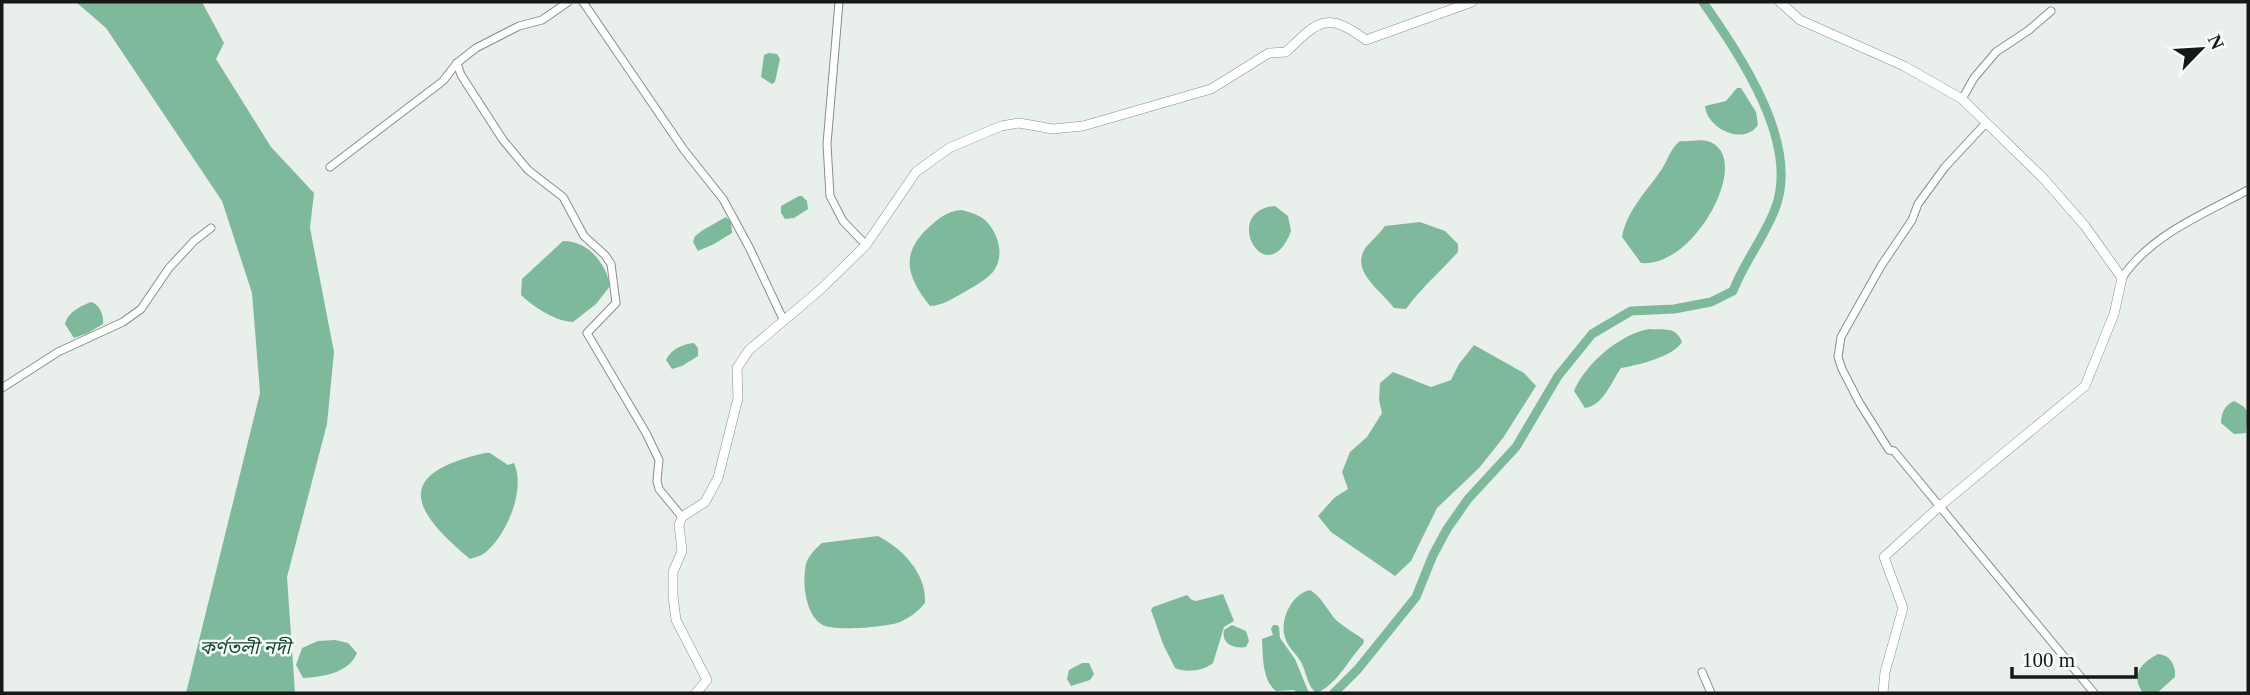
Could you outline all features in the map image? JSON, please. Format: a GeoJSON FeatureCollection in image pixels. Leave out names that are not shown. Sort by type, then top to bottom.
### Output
{"type":"FeatureCollection","features":[{"type":"Feature","properties":{"kind":"street"},"geometry":{"type":"LineString","coordinates":[[330,167],[443,81],[457,63],[476,48],[519,26],[542,20],[568,2]]}},
{"type":"Feature","properties":{"kind":"street"},"geometry":{"type":"LineString","coordinates":[[583,2],[684,150],[723,199],[784,321]]}},
{"type":"Feature","properties":{"kind":"street"},"geometry":{"type":"LineString","coordinates":[[839,2],[827,144],[830,197],[843,221],[866,245]]}},
{"type":"Feature","properties":{"kind":"street"},"geometry":{"type":"LineString","coordinates":[[695,693],[707,680],[676,620],[674,572],[681,551],[678,525],[682,517],[705,502],[718,478],[738,398],[737,368],[750,350],[821,289],[866,245],[916,172],[949,148],[1001,126],[1019,123],[1053,130],[1083,126],[1211,89],[1269,52],[1286,52],[1310,28],[1329,21],[1346,25],[1366,40],[1472,2]]}},
{"type":"Feature","properties":{"kind":"street"},"geometry":{"type":"LineString","coordinates":[[1780,2],[1800,20],[1904,66],[1962,99],[2062,200],[2122,278]]}},
{"type":"Feature","properties":{"kind":"street"},"geometry":{"type":"LineString","coordinates":[[1962,99],[1974,78],[1996,52],[2051,11]]}},
{"type":"Feature","properties":{"kind":"street"},"geometry":{"type":"LineString","coordinates":[[457,63],[461,75],[503,140],[528,170],[563,197],[584,236],[606,255],[611,264],[616,303],[587,333],[655,451],[659,460],[659,489],[682,517]]}},
{"type":"Feature","properties":{"kind":"street"},"geometry":{"type":"LineString","coordinates":[[1986,123],[1945,167],[1919,204],[1912,220],[1881,265],[1848,322],[1841,337],[1838,357],[1858,402],[1889,450],[1894,451],[2094,693]]}},
{"type":"Feature","properties":{"kind":"street"},"geometry":{"type":"LineString","coordinates":[[1883,693],[1885,673],[1903,608],[1884,557],[1940,506],[2085,386],[2114,314],[2122,278],[2145,250],[2188,222],[2248,190]]}},
{"type":"Feature","properties":{"kind":"street"},"geometry":{"type":"LineString","coordinates":[[2,388],[58,352],[123,323],[141,309],[169,268],[194,241],[211,228]]}},
{"type":"Feature","properties":{"kind":"street"},"geometry":{"type":"LineString","coordinates":[[1702,672],[1711,693]]}},
{"type":"Feature","properties":{"kind":"water","name":"কর্ণতলী নদী"},"geometry":{"type":"Polygon","coordinates":[[[76,2],[202,2],[224,43],[216,59],[271,147],[314,193],[310,228],[334,352],[327,424],[287,577],[295,693],[186,693],[260,393],[252,293],[222,201],[106,28],[76,2]]]}},
{"type":"Feature","properties":{"kind":"water"},"geometry":{"type":"Polygon","coordinates":[[[777,54],[780,59],[775,82],[772,84],[761,77],[764,55],[777,54]]]}},
{"type":"Feature","properties":{"kind":"water"},"geometry":{"type":"Polygon","coordinates":[[[1737,88],[1741,88],[1756,112],[1758,125],[1744,134],[1719,128],[1712,122],[1705,106],[1726,101],[1737,88]]]}},
{"type":"Feature","properties":{"kind":"water"},"geometry":{"type":"Polygon","coordinates":[[[1680,141],[1707,141],[1720,150],[1725,166],[1722,187],[1713,209],[1699,230],[1681,248],[1661,260],[1641,263],[1622,237],[1625,227],[1633,209],[1680,141]]]}},
{"type":"Feature","properties":{"kind":"water"},"geometry":{"type":"Polygon","coordinates":[[[799,196],[807,201],[808,209],[794,218],[785,219],[781,206],[799,196]]]}},
{"type":"Feature","properties":{"kind":"water"},"geometry":{"type":"Polygon","coordinates":[[[1275,206],[1288,216],[1291,231],[1281,249],[1270,255],[1261,253],[1253,244],[1249,233],[1251,221],[1259,211],[1275,206]]]}},
{"type":"Feature","properties":{"kind":"water"},"geometry":{"type":"Polygon","coordinates":[[[961,210],[981,217],[991,226],[999,246],[999,260],[993,272],[982,281],[946,302],[930,306],[916,286],[910,257],[919,238],[928,228],[947,214],[961,210]]]}},
{"type":"Feature","properties":{"kind":"water"},"geometry":{"type":"Polygon","coordinates":[[[726,217],[731,222],[732,233],[698,251],[693,242],[695,236],[726,217]]]}},
{"type":"Feature","properties":{"kind":"water"},"geometry":{"type":"Polygon","coordinates":[[[1420,222],[1445,231],[1458,244],[1458,252],[1406,309],[1394,308],[1364,272],[1362,256],[1366,247],[1385,226],[1420,222]]]}},
{"type":"Feature","properties":{"kind":"water"},"geometry":{"type":"Polygon","coordinates":[[[563,241],[588,249],[600,262],[610,286],[596,304],[573,322],[546,313],[521,295],[522,279],[563,241]]]}},
{"type":"Feature","properties":{"kind":"water"},"geometry":{"type":"Polygon","coordinates":[[[92,302],[101,311],[103,324],[74,338],[65,324],[66,320],[75,310],[92,302]]]}},
{"type":"Feature","properties":{"kind":"water"},"geometry":{"type":"Polygon","coordinates":[[[1649,329],[1673,331],[1682,342],[1663,356],[1621,368],[1602,398],[1585,408],[1574,391],[1586,371],[1615,344],[1649,329]]]}},
{"type":"Feature","properties":{"kind":"water"},"geometry":{"type":"Polygon","coordinates":[[[694,343],[698,348],[698,356],[672,369],[666,360],[671,353],[694,343]]]}},
{"type":"Feature","properties":{"kind":"water"},"geometry":{"type":"Polygon","coordinates":[[[1474,345],[1524,373],[1536,386],[1503,438],[1479,468],[1437,508],[1411,561],[1395,576],[1331,532],[1318,516],[1334,498],[1348,489],[1342,472],[1350,452],[1367,437],[1382,413],[1379,400],[1380,383],[1393,372],[1431,387],[1451,380],[1459,364],[1474,345]]]}},
{"type":"Feature","properties":{"kind":"water"},"geometry":{"type":"Polygon","coordinates":[[[2234,401],[2248,412],[2246,433],[2234,434],[2221,423],[2224,410],[2234,401]]]}},
{"type":"Feature","properties":{"kind":"water"},"geometry":{"type":"Polygon","coordinates":[[[490,453],[508,465],[514,463],[518,486],[512,511],[501,534],[484,553],[470,559],[435,525],[425,509],[421,495],[424,483],[436,472],[490,453]]]}},
{"type":"Feature","properties":{"kind":"water"},"geometry":{"type":"Polygon","coordinates":[[[878,536],[896,547],[911,563],[922,582],[925,603],[911,616],[894,624],[836,628],[821,624],[811,613],[806,597],[805,571],[810,555],[822,543],[878,536]]]}},
{"type":"Feature","properties":{"kind":"water"},"geometry":{"type":"Polygon","coordinates":[[[1310,590],[1336,620],[1364,640],[1336,678],[1316,693],[1284,633],[1285,617],[1292,603],[1310,590]]]}},
{"type":"Feature","properties":{"kind":"water"},"geometry":{"type":"Polygon","coordinates":[[[1223,594],[1234,621],[1224,627],[1213,663],[1195,670],[1175,668],[1151,610],[1187,595],[1196,601],[1223,594]]]}},
{"type":"Feature","properties":{"kind":"water"},"geometry":{"type":"Polygon","coordinates":[[[1232,625],[1246,631],[1249,641],[1246,647],[1233,646],[1224,639],[1224,630],[1232,625]]]}},
{"type":"Feature","properties":{"kind":"water"},"geometry":{"type":"Polygon","coordinates":[[[1273,625],[1279,627],[1280,638],[1295,659],[1309,693],[1276,691],[1268,681],[1262,639],[1273,635],[1273,625]]]}},
{"type":"Feature","properties":{"kind":"water"},"geometry":{"type":"Polygon","coordinates":[[[335,640],[348,643],[357,653],[353,660],[334,673],[303,678],[296,665],[302,648],[318,641],[335,640]]]}},
{"type":"Feature","properties":{"kind":"water"},"geometry":{"type":"Polygon","coordinates":[[[2158,654],[2171,661],[2175,677],[2157,693],[2143,693],[2137,681],[2139,670],[2158,654]]]}},
{"type":"Feature","properties":{"kind":"water"},"geometry":{"type":"Polygon","coordinates":[[[1082,663],[1089,663],[1094,674],[1090,680],[1071,686],[1067,679],[1069,670],[1082,663]]]}},
{"type":"Feature","properties":{"kind":"waterway"},"geometry":{"type":"LineString","coordinates":[[1334,693],[1358,669],[1416,597],[1447,529],[1468,499],[1516,447],[1558,376],[1592,334],[1631,311],[1674,309],[1711,302],[1733,291],[1775,209],[1781,183],[1780,156],[1762,100],[1733,47],[1703,2]]}}]}
